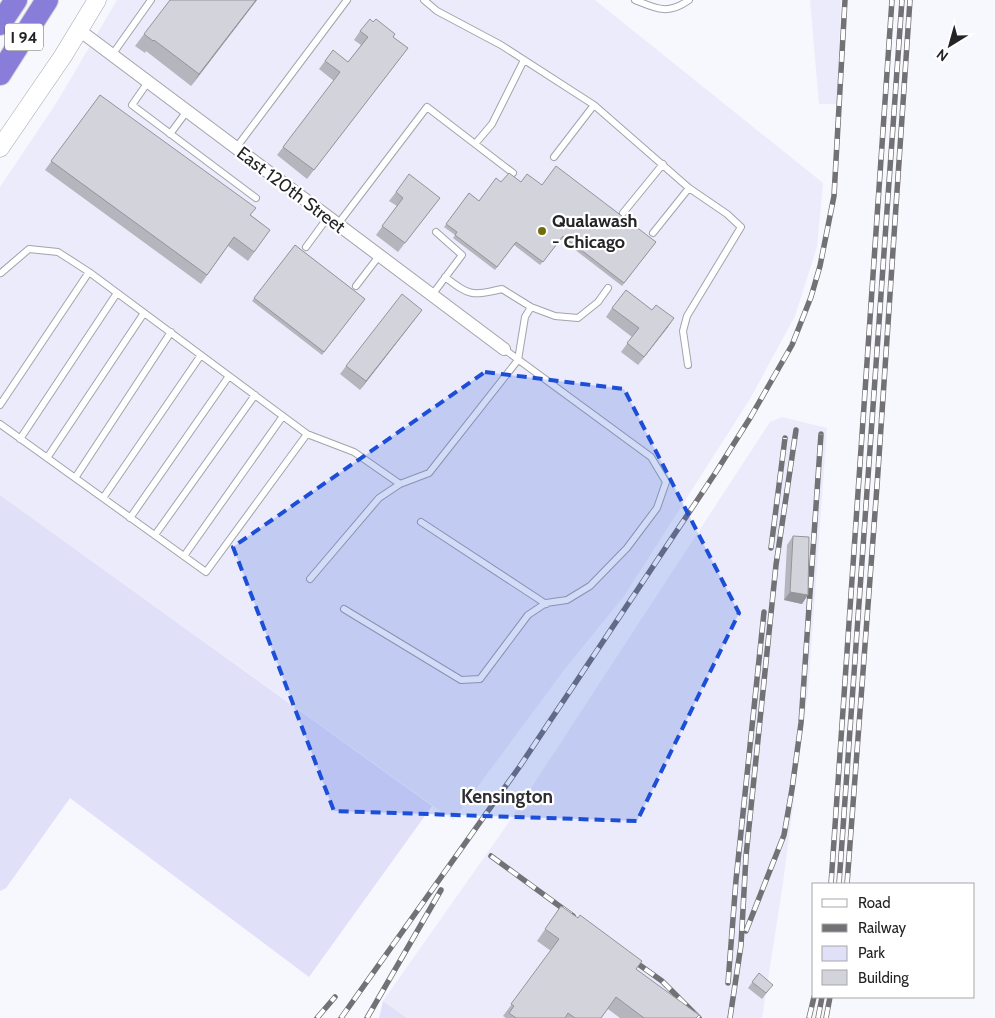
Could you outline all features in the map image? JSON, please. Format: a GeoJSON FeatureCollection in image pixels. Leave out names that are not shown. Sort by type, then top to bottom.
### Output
{"type":"FeatureCollection","features":[{"type":"Feature","properties":{"kind":"highway","name":"I 94"},"geometry":{"type":"LineString","coordinates":[[0,24],[16,0]]}},
{"type":"Feature","properties":{"kind":"highway","name":"I 94"},"geometry":{"type":"LineString","coordinates":[[0,74],[47,0]]}},
{"type":"Feature","properties":{"kind":"street"},"geometry":{"type":"LineString","coordinates":[[0,148],[97,0]]}},
{"type":"Feature","properties":{"kind":"street","name":"East 120th Street"},"geometry":{"type":"LineString","coordinates":[[79,30],[504,349]]}},
{"type":"Feature","properties":{"kind":"lane"},"geometry":{"type":"LineString","coordinates":[[112,55],[151,0]]}},
{"type":"Feature","properties":{"kind":"lane"},"geometry":{"type":"LineString","coordinates":[[236,148],[347,0]]}},
{"type":"Feature","properties":{"kind":"lane"},"geometry":{"type":"LineString","coordinates":[[424,0],[437,11],[524,60],[594,105],[689,188],[727,214],[741,227],[687,316],[683,331],[688,365]]}},
{"type":"Feature","properties":{"kind":"lane"},"geometry":{"type":"LineString","coordinates":[[635,0],[658,9],[676,9],[689,0]]}},
{"type":"Feature","properties":{"kind":"lane"},"geometry":{"type":"LineString","coordinates":[[475,144],[492,124],[524,60]]}},
{"type":"Feature","properties":{"kind":"lane"},"geometry":{"type":"LineString","coordinates":[[148,82],[132,104],[256,198]]}},
{"type":"Feature","properties":{"kind":"lane"},"geometry":{"type":"LineString","coordinates":[[554,157],[594,105]]}},
{"type":"Feature","properties":{"kind":"lane"},"geometry":{"type":"LineString","coordinates":[[306,247],[333,221],[427,107],[513,173]]}},
{"type":"Feature","properties":{"kind":"lane"},"geometry":{"type":"LineString","coordinates":[[170,134],[187,111]]}},
{"type":"Feature","properties":{"kind":"lane"},"geometry":{"type":"LineString","coordinates":[[623,213],[663,164]]}},
{"type":"Feature","properties":{"kind":"lane"},"geometry":{"type":"LineString","coordinates":[[653,234],[689,188]]}},
{"type":"Feature","properties":{"kind":"lane"},"geometry":{"type":"LineString","coordinates":[[432,295],[462,255],[436,232]]}},
{"type":"Feature","properties":{"kind":"lane"},"geometry":{"type":"LineString","coordinates":[[1,273],[30,250],[58,252],[89,272],[307,434],[354,452],[400,484]]}},
{"type":"Feature","properties":{"kind":"lane"},"geometry":{"type":"LineString","coordinates":[[356,286],[379,256]]}},
{"type":"Feature","properties":{"kind":"lane"},"geometry":{"type":"LineString","coordinates":[[0,405],[89,272]]}},
{"type":"Feature","properties":{"kind":"lane"},"geometry":{"type":"LineString","coordinates":[[445,277],[467,294],[481,294],[502,289],[531,307],[555,316],[578,318],[598,302],[608,288]]}},
{"type":"Feature","properties":{"kind":"lane"},"geometry":{"type":"LineString","coordinates":[[20,439],[117,293]]}},
{"type":"Feature","properties":{"kind":"lane"},"geometry":{"type":"LineString","coordinates":[[310,579],[379,498],[400,484],[429,473],[518,360],[525,317],[531,307]]}},
{"type":"Feature","properties":{"kind":"lane"},"geometry":{"type":"LineString","coordinates":[[47,458],[144,313]]}},
{"type":"Feature","properties":{"kind":"lane"},"geometry":{"type":"LineString","coordinates":[[75,478],[171,332]]}},
{"type":"Feature","properties":{"kind":"lane"},"geometry":{"type":"LineString","coordinates":[[344,609],[461,680],[480,679],[528,616],[546,604],[567,600],[590,586],[627,548],[657,508],[666,482],[651,457],[504,349]]}},
{"type":"Feature","properties":{"kind":"lane"},"geometry":{"type":"LineString","coordinates":[[103,498],[201,355]]}},
{"type":"Feature","properties":{"kind":"lane"},"geometry":{"type":"LineString","coordinates":[[130,518],[229,376]]}},
{"type":"Feature","properties":{"kind":"lane"},"geometry":{"type":"LineString","coordinates":[[155,535],[255,395]]}},
{"type":"Feature","properties":{"kind":"lane"},"geometry":{"type":"LineString","coordinates":[[184,556],[283,416]]}},
{"type":"Feature","properties":{"kind":"lane"},"geometry":{"type":"LineString","coordinates":[[0,424],[206,572],[307,434]]}},
{"type":"Feature","properties":{"kind":"lane"},"geometry":{"type":"LineString","coordinates":[[421,522],[546,604]]}},
{"type":"Feature","properties":{"kind":"highlighted area"},"geometry":{"type":"Polygon","coordinates":[[[485,372],[624,389],[739,613],[637,821],[334,811],[233,547],[485,372]]]}},
{"type":"Feature","properties":{"kind":"shaded area"},"geometry":{"type":"Polygon","coordinates":[[[117,0],[595,0],[823,183],[817,247],[795,316],[750,399],[624,596],[564,670],[453,820],[0,495],[0,187],[57,102],[117,0]]]}},
{"type":"Feature","properties":{"kind":"shaded area"},"geometry":{"type":"Polygon","coordinates":[[[810,0],[841,0],[837,104],[819,104],[810,0]]]}},
{"type":"Feature","properties":{"kind":"shaded area"},"geometry":{"type":"Polygon","coordinates":[[[782,417],[827,428],[808,691],[783,883],[762,1018],[407,1018],[383,1001],[507,825],[770,422],[782,417]]]}},
{"type":"Feature","properties":{"kind":"green space"},"geometry":{"type":"Polygon","coordinates":[[[0,495],[432,806],[309,977],[70,798],[6,888],[0,891],[0,495]]]}},
{"type":"Feature","properties":{"kind":"green space"},"geometry":{"type":"Polygon","coordinates":[[[383,1001],[407,1018],[379,1018],[383,1001]]]}},
{"type":"Feature","properties":{"kind":"building"},"geometry":{"type":"Polygon","coordinates":[[[170,0],[256,0],[199,74],[144,34],[170,0]]]}},
{"type":"Feature","properties":{"kind":"building"},"geometry":{"type":"Polygon","coordinates":[[[370,19],[373,22],[376,19],[395,34],[393,37],[408,48],[314,170],[283,147],[340,72],[325,61],[333,50],[348,62],[368,37],[360,31],[370,19]]]}},
{"type":"Feature","properties":{"kind":"building"},"geometry":{"type":"Polygon","coordinates":[[[100,95],[256,208],[250,215],[270,230],[254,252],[234,237],[207,275],[51,161],[100,95]]]}},
{"type":"Feature","properties":{"kind":"building","name":"Qualawash - Chicago"},"geometry":{"type":"Polygon","coordinates":[[[556,166],[656,242],[624,283],[563,236],[543,262],[516,242],[497,267],[455,235],[457,232],[446,224],[469,193],[479,201],[496,178],[501,182],[509,173],[521,182],[527,174],[542,185],[556,166]]]}},
{"type":"Feature","properties":{"kind":"building"},"geometry":{"type":"Polygon","coordinates":[[[409,174],[440,198],[405,243],[382,226],[403,198],[396,192],[409,174]]]}},
{"type":"Feature","properties":{"kind":"building"},"geometry":{"type":"Polygon","coordinates":[[[295,245],[365,299],[324,352],[254,298],[295,245]]]}},
{"type":"Feature","properties":{"kind":"building"},"geometry":{"type":"Polygon","coordinates":[[[626,290],[652,310],[656,305],[674,318],[644,357],[627,343],[639,328],[612,308],[626,290]]]}},
{"type":"Feature","properties":{"kind":"building"},"geometry":{"type":"Polygon","coordinates":[[[402,294],[422,310],[366,381],[346,366],[402,294]]]}},
{"type":"Feature","properties":{"kind":"building"},"geometry":{"type":"Polygon","coordinates":[[[793,536],[809,537],[808,595],[790,592],[793,536]]]}},
{"type":"Feature","properties":{"kind":"building"},"geometry":{"type":"Polygon","coordinates":[[[561,906],[578,918],[580,915],[642,961],[636,969],[699,1015],[696,1018],[644,1018],[616,997],[601,1018],[575,1018],[568,1013],[565,1018],[516,1018],[509,1013],[514,1006],[511,1004],[559,939],[545,929],[561,906]]]}},
{"type":"Feature","properties":{"kind":"building"},"geometry":{"type":"Polygon","coordinates":[[[759,973],[773,985],[766,993],[752,982],[759,973]]]}},
{"type":"Feature","properties":{"kind":"railway"},"geometry":{"type":"LineString","coordinates":[[341,1018],[520,766],[716,472],[792,345],[811,297],[820,266],[834,196],[845,0]]}},
{"type":"Feature","properties":{"kind":"railway"},"geometry":{"type":"LineString","coordinates":[[831,883],[892,0]]}},
{"type":"Feature","properties":{"kind":"railway"},"geometry":{"type":"LineString","coordinates":[[839,883],[902,0]]}},
{"type":"Feature","properties":{"kind":"railway"},"geometry":{"type":"LineString","coordinates":[[847,883],[877,486],[910,0]]}},
{"type":"Feature","properties":{"kind":"railway"},"geometry":{"type":"LineString","coordinates":[[730,1018],[741,945],[746,856],[776,565],[796,430]]}},
{"type":"Feature","properties":{"kind":"railway"},"geometry":{"type":"LineString","coordinates":[[746,931],[784,835],[792,789],[801,723],[821,434]]}},
{"type":"Feature","properties":{"kind":"railway"},"geometry":{"type":"LineString","coordinates":[[771,548],[785,438]]}},
{"type":"Feature","properties":{"kind":"railway"},"geometry":{"type":"LineString","coordinates":[[728,983],[736,880],[764,612]]}},
{"type":"Feature","properties":{"kind":"railway"},"geometry":{"type":"LineString","coordinates":[[491,856],[573,916]]}},
{"type":"Feature","properties":{"kind":"railway"},"geometry":{"type":"LineString","coordinates":[[367,1018],[441,890]]}},
{"type":"Feature","properties":{"kind":"railway"},"geometry":{"type":"LineString","coordinates":[[627,956],[662,981],[699,1018]]}},
{"type":"Feature","properties":{"kind":"railway"},"geometry":{"type":"LineString","coordinates":[[317,1018],[335,997]]}},
{"type":"Feature","properties":{"kind":"railway"},"geometry":{"type":"LineString","coordinates":[[809,1018],[814,998]]}},
{"type":"Feature","properties":{"kind":"railway"},"geometry":{"type":"LineString","coordinates":[[818,1018],[822,998]]}},
{"type":"Feature","properties":{"kind":"railway"},"geometry":{"type":"LineString","coordinates":[[826,1018],[830,998]]}},
{"type":"Feature","properties":{"kind":"place","name":"Qualawash - Chicago"},"geometry":{"type":"Point","coordinates":[542,231]}},
{"type":"Feature","properties":{"kind":"district","name":"Kensington"},"geometry":{"type":"Point","coordinates":[507,796]}}]}
